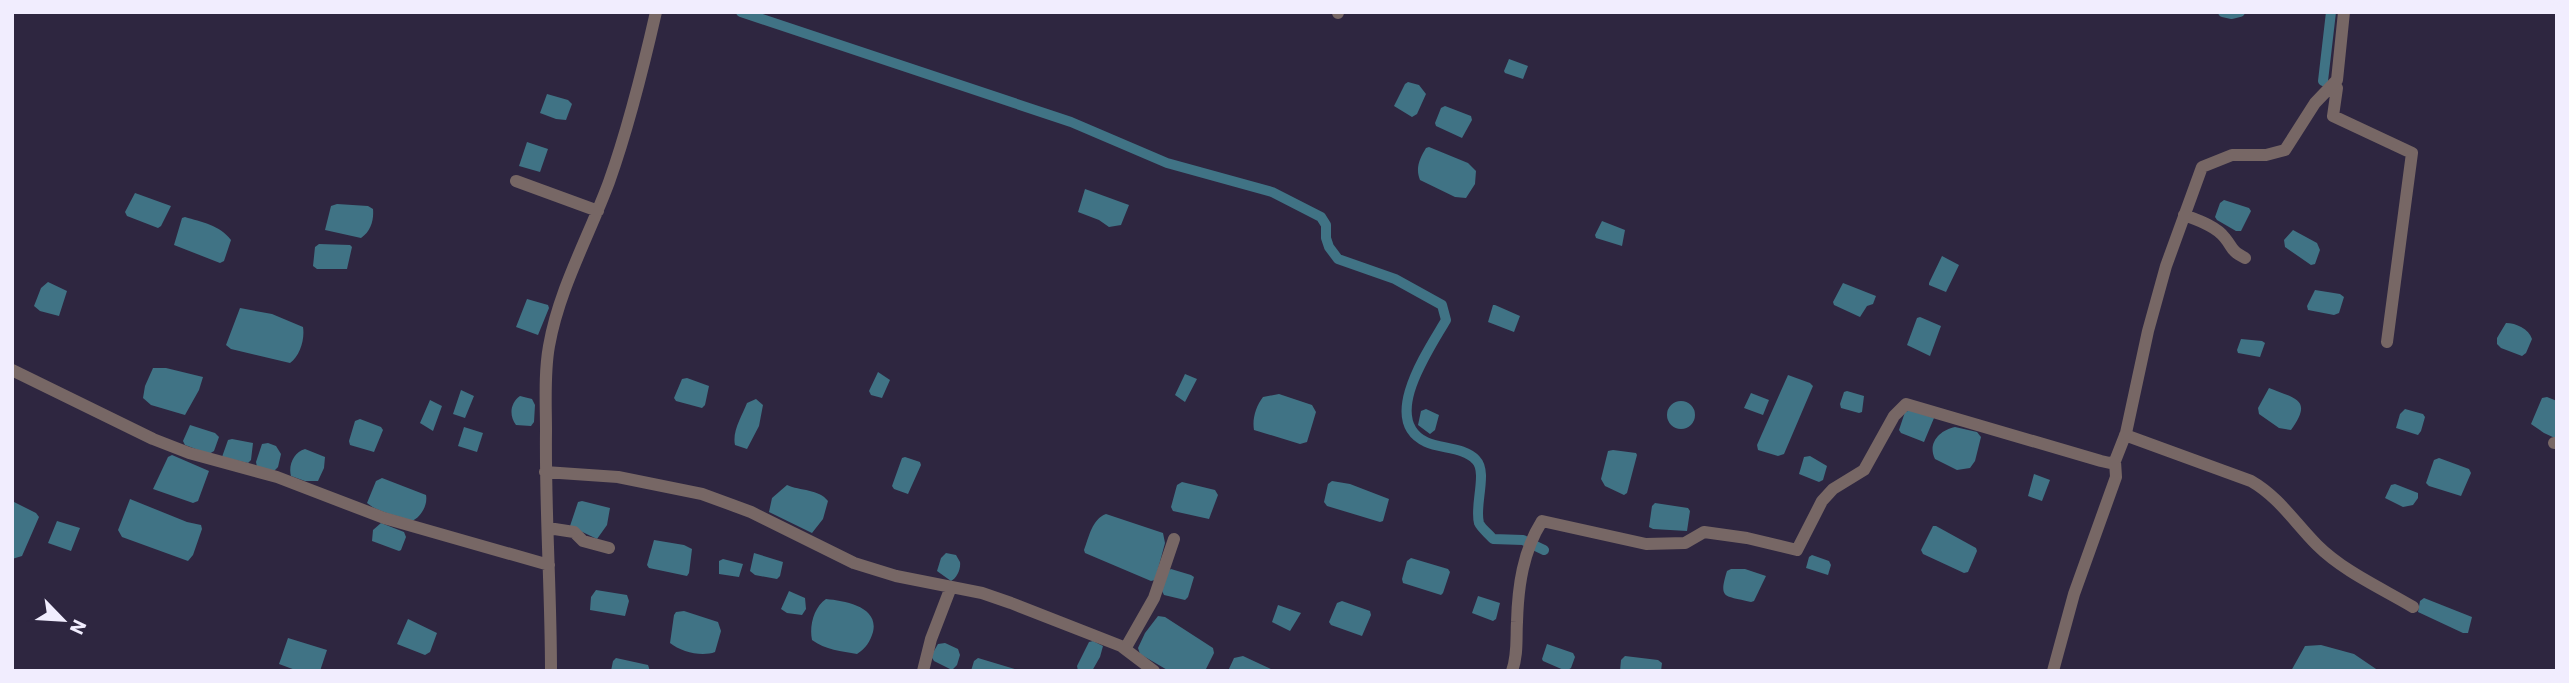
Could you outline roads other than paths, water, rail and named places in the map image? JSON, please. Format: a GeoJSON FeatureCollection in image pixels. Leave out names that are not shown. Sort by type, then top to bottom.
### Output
{"type":"FeatureCollection","features":[{"type":"Feature","properties":{"kind":"street"},"geometry":{"type":"LineString","coordinates":[[551,671],[545,472],[548,351],[553,323],[598,211],[627,127],[656,12]]}},
{"type":"Feature","properties":{"kind":"street"},"geometry":{"type":"LineString","coordinates":[[2053,671],[2074,594],[2116,477],[2115,461],[2125,435],[2166,266],[2202,167],[2232,155],[2266,155],[2285,150],[2315,103],[2337,80],[2344,12]]}},
{"type":"Feature","properties":{"kind":"street"},"geometry":{"type":"LineString","coordinates":[[2334,83],[2337,88],[2333,117],[2412,153],[2388,342]]}},
{"type":"Feature","properties":{"kind":"street"},"geometry":{"type":"LineString","coordinates":[[516,181],[598,211]]}},
{"type":"Feature","properties":{"kind":"street"},"geometry":{"type":"LineString","coordinates":[[2185,215],[2219,232],[2227,239],[2231,249],[2245,258]]}},
{"type":"Feature","properties":{"kind":"street"},"geometry":{"type":"LineString","coordinates":[[12,370],[153,439],[189,453],[277,477],[410,526],[549,565]]}},
{"type":"Feature","properties":{"kind":"street"},"geometry":{"type":"LineString","coordinates":[[1511,671],[1516,653],[1520,579],[1527,554],[1542,521],[1638,543],[1685,543],[1704,532],[1747,538],[1797,550],[1822,501],[1833,489],[1864,470],[1894,416],[1906,404],[2101,461],[2115,461]]}},
{"type":"Feature","properties":{"kind":"street"},"geometry":{"type":"LineString","coordinates":[[2125,435],[2251,481],[2266,489],[2318,547],[2413,607]]}},
{"type":"Feature","properties":{"kind":"street"},"geometry":{"type":"LineString","coordinates":[[545,472],[618,477],[664,484],[702,494],[751,512],[854,563],[896,576],[982,593],[1125,649],[1154,671]]}},
{"type":"Feature","properties":{"kind":"street"},"geometry":{"type":"LineString","coordinates":[[548,528],[574,532],[583,541],[609,548]]}},
{"type":"Feature","properties":{"kind":"street"},"geometry":{"type":"LineString","coordinates":[[1125,649],[1154,598],[1174,540]]}},
{"type":"Feature","properties":{"kind":"street"},"geometry":{"type":"LineString","coordinates":[[923,671],[931,639],[951,587]]}},
{"type":"Feature","properties":{"kind":"water"},"geometry":{"type":"Polygon","coordinates":[[[1509,59],[1528,66],[1523,79],[1505,73],[1509,59]]]}},
{"type":"Feature","properties":{"kind":"water"},"geometry":{"type":"Polygon","coordinates":[[[1408,82],[1419,85],[1426,94],[1417,114],[1412,117],[1394,106],[1408,82]]]}},
{"type":"Feature","properties":{"kind":"water"},"geometry":{"type":"Polygon","coordinates":[[[547,94],[568,100],[572,104],[566,120],[540,113],[547,94]]]}},
{"type":"Feature","properties":{"kind":"water"},"geometry":{"type":"Polygon","coordinates":[[[1445,106],[1471,116],[1472,120],[1462,138],[1436,126],[1441,108],[1445,106]]]}},
{"type":"Feature","properties":{"kind":"water"},"geometry":{"type":"Polygon","coordinates":[[[527,142],[548,149],[540,172],[519,166],[527,142]]]}},
{"type":"Feature","properties":{"kind":"water"},"geometry":{"type":"Polygon","coordinates":[[[1429,147],[1468,163],[1476,171],[1475,184],[1466,198],[1455,197],[1420,180],[1419,163],[1429,147]]]}},
{"type":"Feature","properties":{"kind":"water"},"geometry":{"type":"Polygon","coordinates":[[[1085,189],[1129,205],[1121,225],[1109,227],[1078,212],[1085,189]]]}},
{"type":"Feature","properties":{"kind":"water"},"geometry":{"type":"Polygon","coordinates":[[[135,193],[171,206],[161,226],[158,228],[127,216],[125,212],[135,193]]]}},
{"type":"Feature","properties":{"kind":"water"},"geometry":{"type":"Polygon","coordinates":[[[2224,200],[2251,211],[2241,231],[2236,231],[2215,217],[2220,203],[2224,200]]]}},
{"type":"Feature","properties":{"kind":"water"},"geometry":{"type":"Polygon","coordinates":[[[331,206],[368,206],[373,209],[371,225],[361,238],[325,230],[331,206]]]}},
{"type":"Feature","properties":{"kind":"water"},"geometry":{"type":"Polygon","coordinates":[[[182,218],[210,225],[227,235],[231,240],[224,261],[220,263],[174,245],[182,218]]]}},
{"type":"Feature","properties":{"kind":"water"},"geometry":{"type":"Polygon","coordinates":[[[1602,221],[1625,230],[1622,246],[1596,238],[1602,221]]]}},
{"type":"Feature","properties":{"kind":"water"},"geometry":{"type":"Polygon","coordinates":[[[2293,230],[2317,243],[2320,250],[2315,264],[2311,265],[2285,247],[2284,240],[2293,230]]]}},
{"type":"Feature","properties":{"kind":"water"},"geometry":{"type":"Polygon","coordinates":[[[319,244],[350,245],[352,247],[347,269],[317,269],[313,266],[315,247],[319,244]]]}},
{"type":"Feature","properties":{"kind":"water"},"geometry":{"type":"Polygon","coordinates":[[[1942,256],[1959,265],[1946,292],[1929,285],[1942,256]]]}},
{"type":"Feature","properties":{"kind":"water"},"geometry":{"type":"Polygon","coordinates":[[[48,282],[67,291],[59,316],[40,311],[34,306],[41,288],[48,282]]]}},
{"type":"Feature","properties":{"kind":"water"},"geometry":{"type":"Polygon","coordinates":[[[1843,283],[1876,296],[1873,304],[1867,306],[1860,317],[1834,305],[1843,283]]]}},
{"type":"Feature","properties":{"kind":"water"},"geometry":{"type":"Polygon","coordinates":[[[2315,290],[2344,297],[2339,313],[2334,315],[2308,310],[2307,306],[2315,290]]]}},
{"type":"Feature","properties":{"kind":"water"},"geometry":{"type":"Polygon","coordinates":[[[527,299],[548,305],[549,308],[538,335],[516,327],[527,299]]]}},
{"type":"Feature","properties":{"kind":"water"},"geometry":{"type":"Polygon","coordinates":[[[1493,305],[1520,316],[1514,332],[1488,322],[1493,305]]]}},
{"type":"Feature","properties":{"kind":"water"},"geometry":{"type":"Polygon","coordinates":[[[240,308],[272,314],[303,327],[301,347],[294,360],[290,363],[231,349],[226,345],[240,308]]]}},
{"type":"Feature","properties":{"kind":"water"},"geometry":{"type":"Polygon","coordinates":[[[1917,318],[1941,326],[1930,356],[1907,345],[1917,318]]]}},
{"type":"Feature","properties":{"kind":"water"},"geometry":{"type":"Polygon","coordinates":[[[2506,323],[2522,327],[2532,339],[2522,356],[2497,344],[2497,338],[2506,323]]]}},
{"type":"Feature","properties":{"kind":"water"},"geometry":{"type":"Polygon","coordinates":[[[2241,339],[2265,343],[2260,357],[2238,353],[2241,339]]]}},
{"type":"Feature","properties":{"kind":"water"},"geometry":{"type":"Polygon","coordinates":[[[153,368],[166,368],[203,377],[185,415],[151,405],[143,398],[153,368]]]}},
{"type":"Feature","properties":{"kind":"water"},"geometry":{"type":"Polygon","coordinates":[[[878,372],[890,380],[882,398],[871,395],[869,391],[878,372]]]}},
{"type":"Feature","properties":{"kind":"water"},"geometry":{"type":"Polygon","coordinates":[[[1185,374],[1197,379],[1185,402],[1175,395],[1185,374]]]}},
{"type":"Feature","properties":{"kind":"water"},"geometry":{"type":"Polygon","coordinates":[[[1788,375],[1813,386],[1784,454],[1778,456],[1758,450],[1757,445],[1788,375]]]}},
{"type":"Feature","properties":{"kind":"water"},"geometry":{"type":"Polygon","coordinates":[[[687,378],[709,386],[702,408],[676,401],[674,398],[682,379],[687,378]]]}},
{"type":"Feature","properties":{"kind":"water"},"geometry":{"type":"Polygon","coordinates":[[[2269,388],[2294,398],[2301,406],[2301,412],[2291,430],[2279,428],[2259,414],[2258,408],[2269,388]]]}},
{"type":"Feature","properties":{"kind":"water"},"geometry":{"type":"Polygon","coordinates":[[[461,390],[474,396],[465,418],[453,414],[461,390]]]}},
{"type":"Feature","properties":{"kind":"water"},"geometry":{"type":"Polygon","coordinates":[[[1844,392],[1864,396],[1862,412],[1841,408],[1844,392]]]}},
{"type":"Feature","properties":{"kind":"water"},"geometry":{"type":"Polygon","coordinates":[[[1751,393],[1769,400],[1763,415],[1744,408],[1751,393]]]}},
{"type":"Feature","properties":{"kind":"water"},"geometry":{"type":"Polygon","coordinates":[[[1279,394],[1312,405],[1316,412],[1307,442],[1300,444],[1254,430],[1254,417],[1263,397],[1279,394]]]}},
{"type":"Feature","properties":{"kind":"water"},"geometry":{"type":"Polygon","coordinates":[[[520,396],[532,399],[535,405],[534,422],[531,426],[516,425],[512,418],[512,406],[520,396]]]}},
{"type":"Feature","properties":{"kind":"water"},"geometry":{"type":"Polygon","coordinates":[[[2542,398],[2557,401],[2557,439],[2531,424],[2542,398]]]}},
{"type":"Feature","properties":{"kind":"water"},"geometry":{"type":"Polygon","coordinates":[[[756,399],[763,405],[759,426],[747,449],[735,445],[735,434],[747,403],[756,399]]]}},
{"type":"Feature","properties":{"kind":"water"},"geometry":{"type":"Polygon","coordinates":[[[430,400],[442,406],[433,431],[420,423],[430,400]]]}},
{"type":"Feature","properties":{"kind":"water"},"geometry":{"type":"Polygon","coordinates":[[[1681,401],[1691,405],[1695,415],[1691,425],[1681,429],[1671,425],[1667,415],[1671,405],[1681,401]]]}},
{"type":"Feature","properties":{"kind":"water"},"geometry":{"type":"Polygon","coordinates":[[[1426,409],[1439,415],[1435,430],[1430,434],[1418,425],[1421,411],[1426,409]]]}},
{"type":"Feature","properties":{"kind":"water"},"geometry":{"type":"Polygon","coordinates":[[[2405,409],[2425,417],[2418,435],[2396,428],[2400,414],[2405,409]]]}},
{"type":"Feature","properties":{"kind":"water"},"geometry":{"type":"Polygon","coordinates":[[[1911,410],[1934,418],[1924,442],[1899,430],[1905,412],[1911,410]]]}},
{"type":"Feature","properties":{"kind":"water"},"geometry":{"type":"Polygon","coordinates":[[[360,419],[383,430],[374,452],[350,445],[355,421],[360,419]]]}},
{"type":"Feature","properties":{"kind":"water"},"geometry":{"type":"Polygon","coordinates":[[[190,425],[215,433],[219,437],[214,451],[209,454],[185,445],[183,441],[190,425]]]}},
{"type":"Feature","properties":{"kind":"water"},"geometry":{"type":"Polygon","coordinates":[[[464,427],[483,433],[477,452],[458,446],[464,427]]]}},
{"type":"Feature","properties":{"kind":"water"},"geometry":{"type":"Polygon","coordinates":[[[1955,427],[1977,432],[1981,437],[1975,461],[1970,468],[1957,470],[1935,459],[1933,448],[1936,438],[1955,427]]]}},
{"type":"Feature","properties":{"kind":"water"},"geometry":{"type":"Polygon","coordinates":[[[228,440],[253,443],[251,460],[248,463],[222,457],[228,440]]]}},
{"type":"Feature","properties":{"kind":"water"},"geometry":{"type":"Polygon","coordinates":[[[262,444],[276,446],[281,454],[278,467],[273,472],[257,467],[256,462],[262,444]]]}},
{"type":"Feature","properties":{"kind":"water"},"geometry":{"type":"Polygon","coordinates":[[[305,449],[325,457],[324,468],[318,481],[305,481],[291,476],[293,460],[305,449]]]}},
{"type":"Feature","properties":{"kind":"water"},"geometry":{"type":"Polygon","coordinates":[[[1608,451],[1637,455],[1627,493],[1624,495],[1605,486],[1601,479],[1608,451]]]}},
{"type":"Feature","properties":{"kind":"water"},"geometry":{"type":"Polygon","coordinates":[[[172,455],[209,471],[198,501],[193,503],[153,489],[168,457],[172,455]]]}},
{"type":"Feature","properties":{"kind":"water"},"geometry":{"type":"Polygon","coordinates":[[[1810,456],[1827,466],[1823,480],[1819,482],[1799,474],[1804,457],[1810,456]]]}},
{"type":"Feature","properties":{"kind":"water"},"geometry":{"type":"Polygon","coordinates":[[[902,458],[920,462],[921,465],[908,494],[892,486],[902,458]]]}},
{"type":"Feature","properties":{"kind":"water"},"geometry":{"type":"Polygon","coordinates":[[[2439,458],[2469,469],[2471,473],[2461,496],[2426,483],[2434,460],[2439,458]]]}},
{"type":"Feature","properties":{"kind":"water"},"geometry":{"type":"Polygon","coordinates":[[[2034,474],[2050,480],[2042,501],[2028,496],[2034,474]]]}},
{"type":"Feature","properties":{"kind":"water"},"geometry":{"type":"Polygon","coordinates":[[[382,478],[426,495],[425,507],[418,517],[412,521],[383,512],[367,503],[376,481],[382,478]]]}},
{"type":"Feature","properties":{"kind":"water"},"geometry":{"type":"Polygon","coordinates":[[[1332,481],[1350,484],[1389,499],[1383,521],[1327,506],[1324,502],[1328,484],[1332,481]]]}},
{"type":"Feature","properties":{"kind":"water"},"geometry":{"type":"Polygon","coordinates":[[[1182,482],[1215,490],[1218,495],[1209,519],[1173,511],[1171,507],[1177,485],[1182,482]]]}},
{"type":"Feature","properties":{"kind":"water"},"geometry":{"type":"Polygon","coordinates":[[[787,485],[814,492],[828,501],[823,519],[812,533],[769,512],[772,498],[787,485]]]}},
{"type":"Feature","properties":{"kind":"water"},"geometry":{"type":"Polygon","coordinates":[[[2391,485],[2418,493],[2413,505],[2403,507],[2385,498],[2391,485]]]}},
{"type":"Feature","properties":{"kind":"water"},"geometry":{"type":"Polygon","coordinates":[[[130,499],[201,525],[193,555],[188,561],[122,537],[118,530],[130,499]]]}},
{"type":"Feature","properties":{"kind":"water"},"geometry":{"type":"Polygon","coordinates":[[[12,501],[39,517],[22,556],[12,559],[12,501]]]}},
{"type":"Feature","properties":{"kind":"water"},"geometry":{"type":"Polygon","coordinates":[[[578,502],[610,508],[607,525],[597,539],[570,526],[578,502]]]}},
{"type":"Feature","properties":{"kind":"water"},"geometry":{"type":"Polygon","coordinates":[[[1655,503],[1688,508],[1690,511],[1687,531],[1649,527],[1652,506],[1655,503]]]}},
{"type":"Feature","properties":{"kind":"water"},"geometry":{"type":"Polygon","coordinates":[[[1106,514],[1163,533],[1165,543],[1155,580],[1151,581],[1085,553],[1094,524],[1106,514]]]}},
{"type":"Feature","properties":{"kind":"water"},"geometry":{"type":"Polygon","coordinates":[[[57,521],[80,528],[71,551],[48,543],[57,521]]]}},
{"type":"Feature","properties":{"kind":"water"},"geometry":{"type":"Polygon","coordinates":[[[381,523],[404,532],[406,537],[401,550],[372,541],[373,530],[381,523]]]}},
{"type":"Feature","properties":{"kind":"water"},"geometry":{"type":"Polygon","coordinates":[[[1933,526],[1976,548],[1968,572],[1964,573],[1923,554],[1921,550],[1933,526]]]}},
{"type":"Feature","properties":{"kind":"water"},"geometry":{"type":"Polygon","coordinates":[[[654,540],[692,549],[687,576],[649,568],[647,565],[654,540]]]}},
{"type":"Feature","properties":{"kind":"water"},"geometry":{"type":"Polygon","coordinates":[[[754,553],[783,562],[777,579],[755,575],[750,571],[754,553]]]}},
{"type":"Feature","properties":{"kind":"water"},"geometry":{"type":"Polygon","coordinates":[[[946,553],[956,555],[960,562],[958,573],[951,581],[937,571],[941,558],[946,553]]]}},
{"type":"Feature","properties":{"kind":"water"},"geometry":{"type":"Polygon","coordinates":[[[1812,555],[1829,561],[1831,565],[1828,575],[1806,568],[1812,555]]]}},
{"type":"Feature","properties":{"kind":"water"},"geometry":{"type":"Polygon","coordinates":[[[1411,558],[1448,569],[1450,572],[1441,595],[1403,583],[1407,561],[1411,558]]]}},
{"type":"Feature","properties":{"kind":"water"},"geometry":{"type":"Polygon","coordinates":[[[723,559],[743,564],[739,577],[719,574],[719,561],[723,559]]]}},
{"type":"Feature","properties":{"kind":"water"},"geometry":{"type":"Polygon","coordinates":[[[1171,569],[1194,577],[1185,600],[1164,595],[1162,591],[1171,569]]]}},
{"type":"Feature","properties":{"kind":"water"},"geometry":{"type":"Polygon","coordinates":[[[1745,569],[1766,576],[1754,601],[1726,595],[1724,580],[1727,571],[1745,569]]]}},
{"type":"Feature","properties":{"kind":"water"},"geometry":{"type":"Polygon","coordinates":[[[596,590],[627,595],[629,601],[625,616],[590,610],[591,597],[596,590]]]}},
{"type":"Feature","properties":{"kind":"water"},"geometry":{"type":"Polygon","coordinates":[[[789,591],[805,598],[806,609],[802,615],[787,613],[781,609],[789,591]]]}},
{"type":"Feature","properties":{"kind":"water"},"geometry":{"type":"Polygon","coordinates":[[[1478,596],[1500,603],[1496,619],[1493,621],[1472,613],[1478,596]]]}},
{"type":"Feature","properties":{"kind":"water"},"geometry":{"type":"Polygon","coordinates":[[[2424,598],[2472,617],[2468,633],[2418,612],[2420,601],[2424,598]]]}},
{"type":"Feature","properties":{"kind":"water"},"geometry":{"type":"Polygon","coordinates":[[[826,599],[859,607],[871,617],[874,623],[872,636],[857,654],[828,648],[812,640],[813,617],[826,599]]]}},
{"type":"Feature","properties":{"kind":"water"},"geometry":{"type":"Polygon","coordinates":[[[1342,601],[1370,611],[1371,615],[1362,636],[1329,622],[1337,603],[1342,601]]]}},
{"type":"Feature","properties":{"kind":"water"},"geometry":{"type":"Polygon","coordinates":[[[1278,605],[1301,613],[1290,631],[1272,622],[1278,605]]]}},
{"type":"Feature","properties":{"kind":"water"},"geometry":{"type":"Polygon","coordinates":[[[684,611],[718,622],[721,631],[715,652],[692,653],[670,643],[674,615],[684,611]]]}},
{"type":"Feature","properties":{"kind":"water"},"geometry":{"type":"Polygon","coordinates":[[[1158,616],[1165,617],[1213,648],[1214,653],[1205,671],[1169,671],[1140,654],[1138,648],[1145,633],[1158,616]]]}},
{"type":"Feature","properties":{"kind":"water"},"geometry":{"type":"Polygon","coordinates":[[[408,619],[437,633],[430,652],[425,655],[397,644],[408,619]]]}},
{"type":"Feature","properties":{"kind":"water"},"geometry":{"type":"Polygon","coordinates":[[[288,638],[327,650],[320,671],[298,671],[279,664],[288,638]]]}},
{"type":"Feature","properties":{"kind":"water"},"geometry":{"type":"Polygon","coordinates":[[[1089,642],[1103,646],[1100,657],[1092,671],[1078,671],[1077,666],[1089,642]]]}},
{"type":"Feature","properties":{"kind":"water"},"geometry":{"type":"Polygon","coordinates":[[[945,643],[958,649],[960,655],[952,670],[934,661],[931,656],[938,644],[945,643]]]}},
{"type":"Feature","properties":{"kind":"water"},"geometry":{"type":"Polygon","coordinates":[[[1547,644],[1573,653],[1575,657],[1571,668],[1566,671],[1543,661],[1547,644]]]}},
{"type":"Feature","properties":{"kind":"water"},"geometry":{"type":"Polygon","coordinates":[[[2321,645],[2354,654],[2379,671],[2291,671],[2305,646],[2321,645]]]}},
{"type":"Feature","properties":{"kind":"water"},"geometry":{"type":"Polygon","coordinates":[[[1243,656],[1275,671],[1228,671],[1234,658],[1243,656]]]}},
{"type":"Feature","properties":{"kind":"water"},"geometry":{"type":"Polygon","coordinates":[[[1625,656],[1658,660],[1662,663],[1661,671],[1620,671],[1621,660],[1625,656]]]}},
{"type":"Feature","properties":{"kind":"water"},"geometry":{"type":"Polygon","coordinates":[[[616,658],[648,665],[650,671],[611,671],[616,658]]]}},
{"type":"Feature","properties":{"kind":"water"},"geometry":{"type":"Polygon","coordinates":[[[978,658],[1021,671],[971,671],[978,658]]]}},
{"type":"Feature","properties":{"kind":"waterway"},"geometry":{"type":"LineString","coordinates":[[741,12],[1071,122],[1167,163],[1272,192],[1321,217],[1326,225],[1329,247],[1338,259],[1395,279],[1442,305],[1446,320],[1412,383],[1407,401],[1407,418],[1413,432],[1426,442],[1459,450],[1476,460],[1481,473],[1479,523],[1493,539],[1523,540],[1544,550]]}},
{"type":"Feature","properties":{"kind":"waterway"},"geometry":{"type":"LineString","coordinates":[[2223,12],[2240,12]]}},
{"type":"Feature","properties":{"kind":"waterway"},"geometry":{"type":"LineString","coordinates":[[2323,81],[2331,12]]}}]}
